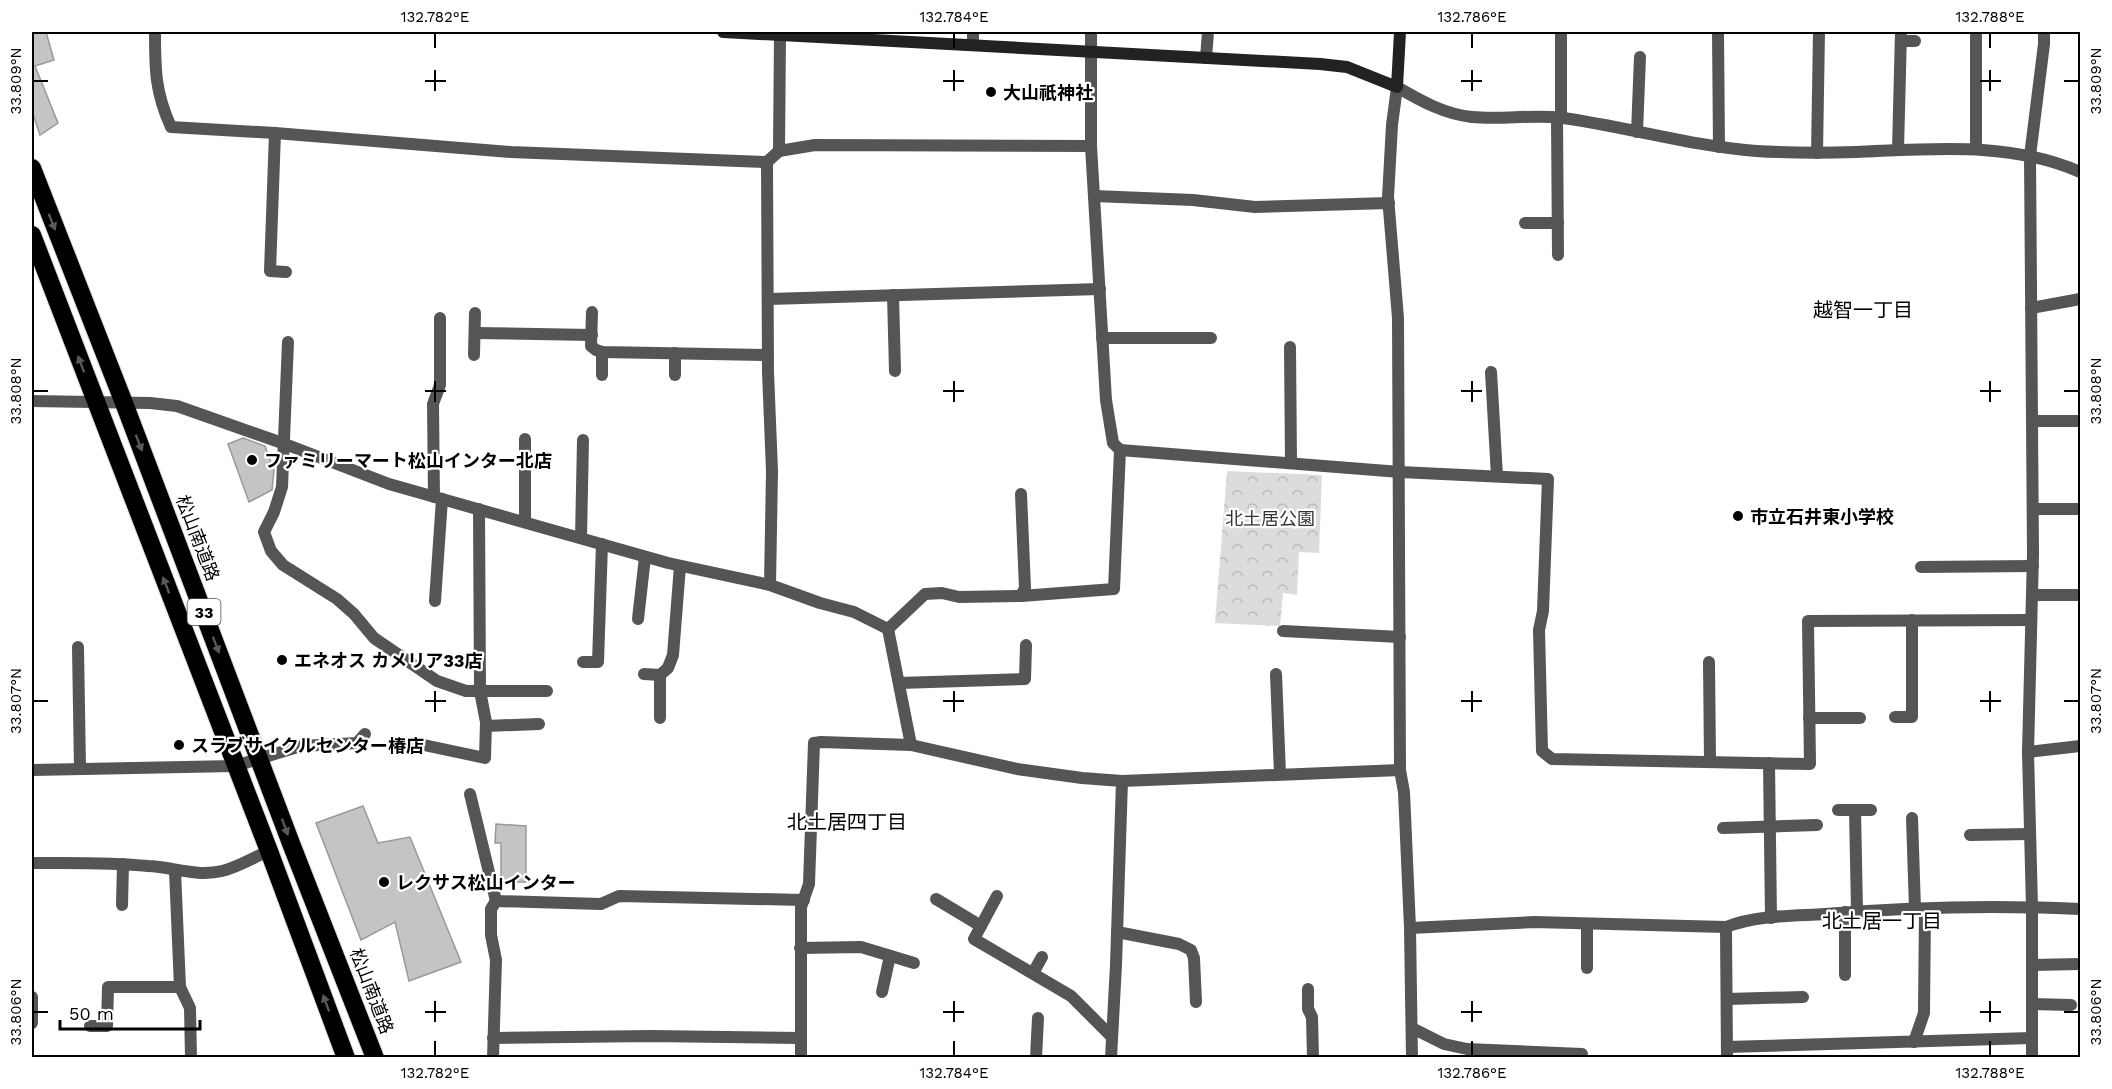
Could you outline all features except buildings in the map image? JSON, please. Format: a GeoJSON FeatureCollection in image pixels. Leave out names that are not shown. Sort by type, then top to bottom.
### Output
{"type":"FeatureCollection","features":[{"type":"Feature","properties":{"kind":"highway","name":"松山南道路"},"geometry":{"type":"LineString","coordinates":[[32,168],[375,1058]]}},
{"type":"Feature","properties":{"kind":"highway","name":"33"},"geometry":{"type":"LineString","coordinates":[[32,235],[269,851],[346,1058]]}},
{"type":"Feature","properties":{"kind":"main road"},"geometry":{"type":"LineString","coordinates":[[723,32],[784,33],[1347,67],[1397,87],[1400,32]]}},
{"type":"Feature","properties":{"kind":"street"},"geometry":{"type":"LineString","coordinates":[[155,32],[156,86],[162,108],[171,127],[511,152],[767,162],[779,151],[816,145],[1091,146]]}},
{"type":"Feature","properties":{"kind":"street"},"geometry":{"type":"LineString","coordinates":[[973,32],[973,45]]}},
{"type":"Feature","properties":{"kind":"street"},"geometry":{"type":"LineString","coordinates":[[1091,32],[1091,146],[1102,338],[1113,443],[1120,450],[1400,472],[1548,479],[1543,611],[1539,630],[1542,751],[1552,759],[1810,764],[1808,621],[2031,620]]}},
{"type":"Feature","properties":{"kind":"street"},"geometry":{"type":"LineString","coordinates":[[1206,58],[1208,32]]}},
{"type":"Feature","properties":{"kind":"street"},"geometry":{"type":"LineString","coordinates":[[1558,255],[1561,32]]}},
{"type":"Feature","properties":{"kind":"street"},"geometry":{"type":"LineString","coordinates":[[1718,32],[1719,147]]}},
{"type":"Feature","properties":{"kind":"street"},"geometry":{"type":"LineString","coordinates":[[1817,153],[1819,32]]}},
{"type":"Feature","properties":{"kind":"street"},"geometry":{"type":"LineString","coordinates":[[1977,32],[1977,149]]}},
{"type":"Feature","properties":{"kind":"street"},"geometry":{"type":"LineString","coordinates":[[2032,1058],[2032,907],[2028,752],[2033,566],[2030,156],[2044,32]]}},
{"type":"Feature","properties":{"kind":"street"},"geometry":{"type":"LineString","coordinates":[[779,151],[784,33]]}},
{"type":"Feature","properties":{"kind":"street"},"geometry":{"type":"LineString","coordinates":[[1898,150],[1901,37],[1915,42]]}},
{"type":"Feature","properties":{"kind":"street"},"geometry":{"type":"LineString","coordinates":[[1637,132],[1640,57]]}},
{"type":"Feature","properties":{"kind":"street"},"geometry":{"type":"LineString","coordinates":[[1412,1058],[1410,928],[1404,792],[1400,770],[1398,318],[1389,203],[1392,125],[1397,87],[1436,109],[1472,117],[1559,118],[1719,147],[1817,153],[1977,149],[2030,156],[2080,172]]}},
{"type":"Feature","properties":{"kind":"street"},"geometry":{"type":"LineString","coordinates":[[275,133],[270,271],[285,272]]}},
{"type":"Feature","properties":{"kind":"street"},"geometry":{"type":"LineString","coordinates":[[767,162],[768,355],[772,471],[770,585]]}},
{"type":"Feature","properties":{"kind":"street"},"geometry":{"type":"LineString","coordinates":[[1094,196],[1193,200],[1255,207],[1389,203]]}},
{"type":"Feature","properties":{"kind":"street"},"geometry":{"type":"LineString","coordinates":[[1525,223],[1558,223]]}},
{"type":"Feature","properties":{"kind":"street"},"geometry":{"type":"LineString","coordinates":[[769,299],[1100,289]]}},
{"type":"Feature","properties":{"kind":"street"},"geometry":{"type":"LineString","coordinates":[[894,295],[895,371]]}},
{"type":"Feature","properties":{"kind":"street"},"geometry":{"type":"LineString","coordinates":[[2031,308],[2080,299]]}},
{"type":"Feature","properties":{"kind":"street"},"geometry":{"type":"LineString","coordinates":[[592,312],[591,346],[602,352],[768,355]]}},
{"type":"Feature","properties":{"kind":"street"},"geometry":{"type":"LineString","coordinates":[[474,355],[475,314]]}},
{"type":"Feature","properties":{"kind":"street"},"geometry":{"type":"LineString","coordinates":[[435,601],[438,498],[434,404],[440,385],[441,318]]}},
{"type":"Feature","properties":{"kind":"street"},"geometry":{"type":"LineString","coordinates":[[475,333],[592,335]]}},
{"type":"Feature","properties":{"kind":"street"},"geometry":{"type":"LineString","coordinates":[[1102,338],[1211,338]]}},
{"type":"Feature","properties":{"kind":"street"},"geometry":{"type":"LineString","coordinates":[[288,342],[282,487],[274,512],[264,532],[271,551],[283,565],[298,576],[337,599],[354,614],[374,638],[437,681],[466,691],[547,691]]}},
{"type":"Feature","properties":{"kind":"street"},"geometry":{"type":"LineString","coordinates":[[1290,347],[1291,463]]}},
{"type":"Feature","properties":{"kind":"street"},"geometry":{"type":"LineString","coordinates":[[602,352],[602,375]]}},
{"type":"Feature","properties":{"kind":"street"},"geometry":{"type":"LineString","coordinates":[[675,353],[675,375]]}},
{"type":"Feature","properties":{"kind":"street"},"geometry":{"type":"LineString","coordinates":[[1491,372],[1497,476]]}},
{"type":"Feature","properties":{"kind":"street"},"geometry":{"type":"LineString","coordinates":[[32,401],[177,406],[389,484],[680,566],[770,585],[820,603],[854,612],[888,629]]}},
{"type":"Feature","properties":{"kind":"street"},"geometry":{"type":"LineString","coordinates":[[2032,422],[2080,422]]}},
{"type":"Feature","properties":{"kind":"street"},"geometry":{"type":"LineString","coordinates":[[525,439],[525,522]]}},
{"type":"Feature","properties":{"kind":"street"},"geometry":{"type":"LineString","coordinates":[[581,538],[582,440]]}},
{"type":"Feature","properties":{"kind":"street"},"geometry":{"type":"LineString","coordinates":[[888,629],[925,594],[942,593],[959,597],[1021,596],[1114,589],[1120,450]]}},
{"type":"Feature","properties":{"kind":"street"},"geometry":{"type":"LineString","coordinates":[[1021,494],[1025,588],[1021,596]]}},
{"type":"Feature","properties":{"kind":"street"},"geometry":{"type":"LineString","coordinates":[[397,742],[419,744],[485,758],[486,726],[480,691],[479,509]]}},
{"type":"Feature","properties":{"kind":"street"},"geometry":{"type":"LineString","coordinates":[[2033,509],[2080,509]]}},
{"type":"Feature","properties":{"kind":"street"},"geometry":{"type":"LineString","coordinates":[[582,662],[598,662],[602,544]]}},
{"type":"Feature","properties":{"kind":"street"},"geometry":{"type":"LineString","coordinates":[[639,619],[645,556]]}},
{"type":"Feature","properties":{"kind":"street"},"geometry":{"type":"LineString","coordinates":[[644,674],[660,675],[668,668],[674,655],[680,566]]}},
{"type":"Feature","properties":{"kind":"street"},"geometry":{"type":"LineString","coordinates":[[1921,567],[2033,566]]}},
{"type":"Feature","properties":{"kind":"street"},"geometry":{"type":"LineString","coordinates":[[2032,595],[2080,595]]}},
{"type":"Feature","properties":{"kind":"street"},"geometry":{"type":"LineString","coordinates":[[1895,717],[1912,717],[1912,620]]}},
{"type":"Feature","properties":{"kind":"street"},"geometry":{"type":"LineString","coordinates":[[888,629],[911,745]]}},
{"type":"Feature","properties":{"kind":"street"},"geometry":{"type":"LineString","coordinates":[[1283,631],[1400,637]]}},
{"type":"Feature","properties":{"kind":"street"},"geometry":{"type":"LineString","coordinates":[[899,682],[1025,679],[1026,645]]}},
{"type":"Feature","properties":{"kind":"street"},"geometry":{"type":"LineString","coordinates":[[78,647],[80,769]]}},
{"type":"Feature","properties":{"kind":"street"},"geometry":{"type":"LineString","coordinates":[[1709,662],[1710,761]]}},
{"type":"Feature","properties":{"kind":"street"},"geometry":{"type":"LineString","coordinates":[[1276,674],[1280,774]]}},
{"type":"Feature","properties":{"kind":"street"},"geometry":{"type":"LineString","coordinates":[[660,675],[660,718]]}},
{"type":"Feature","properties":{"kind":"street"},"geometry":{"type":"LineString","coordinates":[[1809,718],[1860,718]]}},
{"type":"Feature","properties":{"kind":"street"},"geometry":{"type":"LineString","coordinates":[[486,726],[539,724]]}},
{"type":"Feature","properties":{"kind":"street"},"geometry":{"type":"LineString","coordinates":[[32,770],[236,766],[301,746],[357,743],[365,734]]}},
{"type":"Feature","properties":{"kind":"street"},"geometry":{"type":"LineString","coordinates":[[801,1058],[801,907],[809,884],[814,743],[911,745],[1017,769],[1122,781],[1400,770]]}},
{"type":"Feature","properties":{"kind":"street"},"geometry":{"type":"LineString","coordinates":[[2028,752],[2080,746]]}},
{"type":"Feature","properties":{"kind":"street"},"geometry":{"type":"LineString","coordinates":[[1769,763],[1771,918]]}},
{"type":"Feature","properties":{"kind":"street"},"geometry":{"type":"LineString","coordinates":[[1111,1058],[1122,781]]}},
{"type":"Feature","properties":{"kind":"street"},"geometry":{"type":"LineString","coordinates":[[470,794],[496,901]]}},
{"type":"Feature","properties":{"kind":"street"},"geometry":{"type":"LineString","coordinates":[[1838,810],[1871,810]]}},
{"type":"Feature","properties":{"kind":"street"},"geometry":{"type":"LineString","coordinates":[[1845,975],[1856,810]]}},
{"type":"Feature","properties":{"kind":"street"},"geometry":{"type":"LineString","coordinates":[[1912,818],[1920,909],[1924,1013],[1914,1042]]}},
{"type":"Feature","properties":{"kind":"street"},"geometry":{"type":"LineString","coordinates":[[1723,828],[1817,825]]}},
{"type":"Feature","properties":{"kind":"street"},"geometry":{"type":"LineString","coordinates":[[1970,835],[2030,834]]}},
{"type":"Feature","properties":{"kind":"street"},"geometry":{"type":"LineString","coordinates":[[32,863],[123,864],[201,873],[224,871],[269,851]]}},
{"type":"Feature","properties":{"kind":"street"},"geometry":{"type":"LineString","coordinates":[[122,905],[123,864]]}},
{"type":"Feature","properties":{"kind":"street"},"geometry":{"type":"LineString","coordinates":[[175,871],[180,987],[190,1008],[191,1058]]}},
{"type":"Feature","properties":{"kind":"street"},"geometry":{"type":"LineString","coordinates":[[496,901],[601,904],[619,896],[804,900]]}},
{"type":"Feature","properties":{"kind":"street"},"geometry":{"type":"LineString","coordinates":[[997,896],[974,939],[1071,996],[1111,1036]]}},
{"type":"Feature","properties":{"kind":"street"},"geometry":{"type":"LineString","coordinates":[[936,899],[981,926]]}},
{"type":"Feature","properties":{"kind":"street"},"geometry":{"type":"LineString","coordinates":[[493,1058],[496,960],[490,935],[490,909],[496,901]]}},
{"type":"Feature","properties":{"kind":"street"},"geometry":{"type":"LineString","coordinates":[[1410,928],[1534,922],[1726,927],[1745,920],[1851,912],[2032,907],[2080,909]]}},
{"type":"Feature","properties":{"kind":"street"},"geometry":{"type":"LineString","coordinates":[[1587,924],[1587,968]]}},
{"type":"Feature","properties":{"kind":"street"},"geometry":{"type":"LineString","coordinates":[[1726,927],[1727,1052],[2032,1038]]}},
{"type":"Feature","properties":{"kind":"street"},"geometry":{"type":"LineString","coordinates":[[1117,932],[1179,944],[1191,950],[1194,958],[1196,1002]]}},
{"type":"Feature","properties":{"kind":"street"},"geometry":{"type":"LineString","coordinates":[[800,948],[861,947],[915,963]]}},
{"type":"Feature","properties":{"kind":"street"},"geometry":{"type":"LineString","coordinates":[[882,992],[890,956]]}},
{"type":"Feature","properties":{"kind":"street"},"geometry":{"type":"LineString","coordinates":[[1033,974],[1042,957]]}},
{"type":"Feature","properties":{"kind":"street"},"geometry":{"type":"LineString","coordinates":[[2032,965],[2080,964]]}},
{"type":"Feature","properties":{"kind":"street"},"geometry":{"type":"LineString","coordinates":[[90,1026],[108,1026],[108,987],[180,987]]}},
{"type":"Feature","properties":{"kind":"street"},"geometry":{"type":"LineString","coordinates":[[1308,989],[1308,1010],[1312,1017],[1313,1058]]}},
{"type":"Feature","properties":{"kind":"street"},"geometry":{"type":"LineString","coordinates":[[32,997],[32,1023]]}},
{"type":"Feature","properties":{"kind":"street"},"geometry":{"type":"LineString","coordinates":[[1727,999],[1803,997]]}},
{"type":"Feature","properties":{"kind":"street"},"geometry":{"type":"LineString","coordinates":[[2032,1005],[2071,1005]]}},
{"type":"Feature","properties":{"kind":"street"},"geometry":{"type":"LineString","coordinates":[[1036,1058],[1038,1018]]}},
{"type":"Feature","properties":{"kind":"street"},"geometry":{"type":"LineString","coordinates":[[1412,1028],[1444,1044],[1467,1049],[1582,1054]]}},
{"type":"Feature","properties":{"kind":"street"},"geometry":{"type":"LineString","coordinates":[[493,1038],[674,1036],[801,1038]]}},
{"type":"Feature","properties":{"kind":"green space","name":"北土居公園"},"geometry":{"type":"Polygon","coordinates":[[[1227,471],[1322,475],[1319,553],[1299,552],[1297,595],[1283,593],[1280,626],[1215,623],[1227,471]]]}},
{"type":"Feature","properties":{"kind":"place","name":"大山祇神社"},"geometry":{"type":"Point","coordinates":[991,92]}},
{"type":"Feature","properties":{"kind":"place","name":"ファミリーマート松山インター北店"},"geometry":{"type":"Point","coordinates":[252,460]}},
{"type":"Feature","properties":{"kind":"place","name":"市立石井東小学校"},"geometry":{"type":"Point","coordinates":[1738,516]}},
{"type":"Feature","properties":{"kind":"place","name":"エネオス カメリア33店"},"geometry":{"type":"Point","coordinates":[282,660]}},
{"type":"Feature","properties":{"kind":"place","name":"スラブサイクルセンター椿店"},"geometry":{"type":"Point","coordinates":[179,745]}},
{"type":"Feature","properties":{"kind":"place","name":"レクサス松山インター"},"geometry":{"type":"Point","coordinates":[384,882]}},
{"type":"Feature","properties":{"kind":"district","name":"越智一丁目"},"geometry":{"type":"Point","coordinates":[1863,310]}},
{"type":"Feature","properties":{"kind":"district","name":"北土居四丁目"},"geometry":{"type":"Point","coordinates":[847,822]}},
{"type":"Feature","properties":{"kind":"district","name":"北土居一丁目"},"geometry":{"type":"Point","coordinates":[1882,921]}}]}
